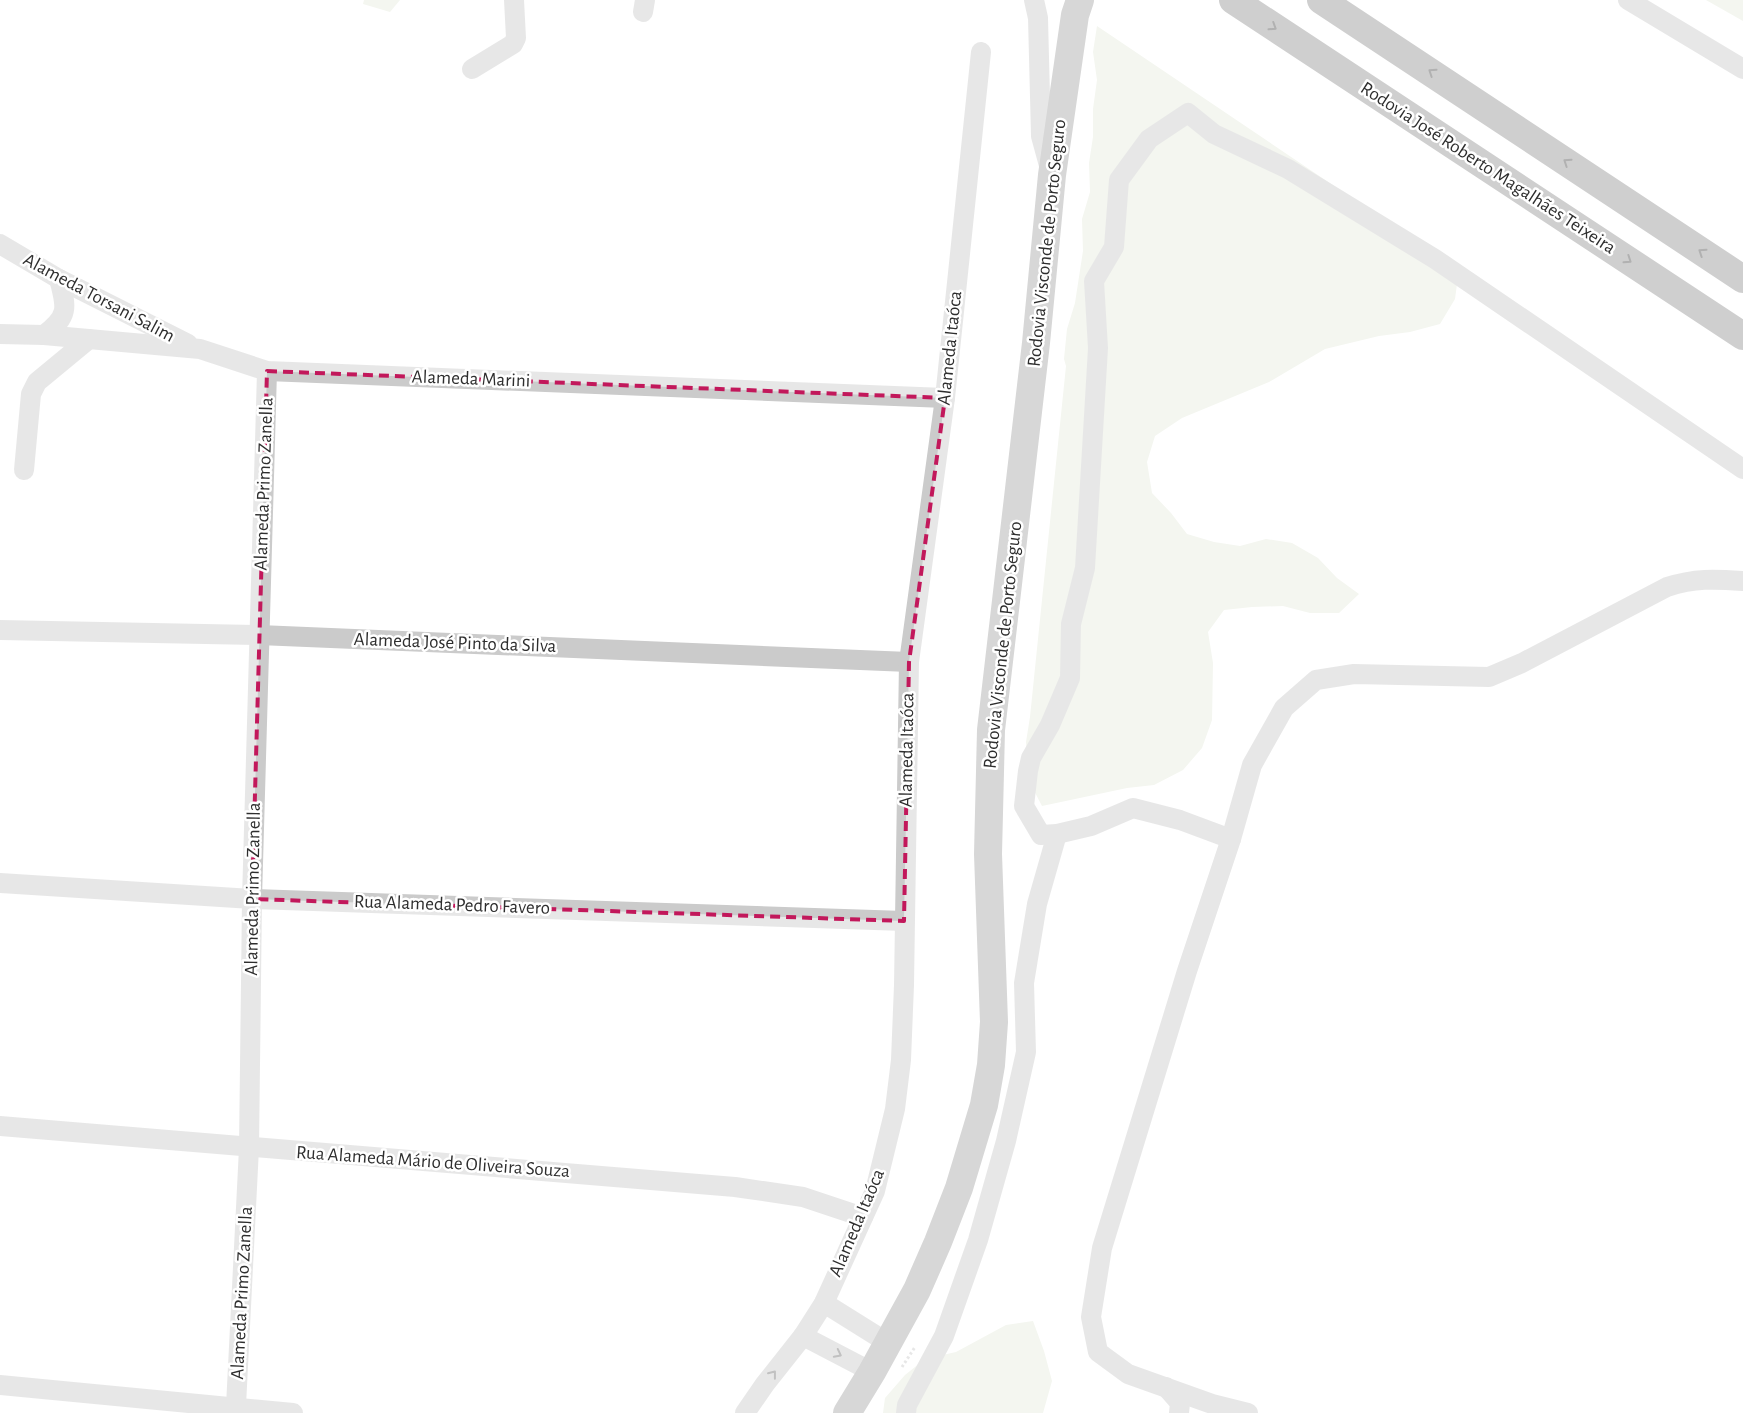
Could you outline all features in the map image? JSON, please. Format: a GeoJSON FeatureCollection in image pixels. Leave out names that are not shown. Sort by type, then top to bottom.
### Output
{"type":"FeatureCollection","features":[{"type":"Feature","properties":{"kind":"highway","name":"Rodovia José Roberto Magalhães Teixeira"},"geometry":{"type":"LineString","coordinates":[[1232,0],[1743,336]]}},
{"type":"Feature","properties":{"kind":"highway"},"geometry":{"type":"LineString","coordinates":[[1321,0],[1743,279]]}},
{"type":"Feature","properties":{"kind":"main road","name":"Rodovia Visconde de Porto Seguro"},"geometry":{"type":"LineString","coordinates":[[846,1413],[888,1343],[920,1282],[938,1242],[959,1188],[984,1104],[991,1065],[994,1022],[988,854],[991,730],[1036,342],[1052,176],[1075,15],[1080,0]]}},
{"type":"Feature","properties":{"kind":"street"},"geometry":{"type":"LineString","coordinates":[[472,69],[513,44],[516,38],[514,0]]}},
{"type":"Feature","properties":{"kind":"street"},"geometry":{"type":"LineString","coordinates":[[1034,0],[1038,18],[1041,136],[1052,176]]}},
{"type":"Feature","properties":{"kind":"street"},"geometry":{"type":"LineString","coordinates":[[1628,0],[1743,69]]}},
{"type":"Feature","properties":{"kind":"street","name":"Alameda Itaóca"},"geometry":{"type":"LineString","coordinates":[[745,1413],[803,1336],[824,1303],[875,1191],[896,1099],[901,1060],[909,662],[945,398],[981,52]]}},
{"type":"Feature","properties":{"kind":"street"},"geometry":{"type":"LineString","coordinates":[[1231,839],[1180,820],[1133,808],[1091,826],[1057,834],[1041,835],[1024,806],[1031,758],[1050,725],[1070,678],[1071,624],[1085,568],[1098,348],[1094,281],[1114,247],[1119,180],[1149,139],[1188,113],[1214,134],[1288,169],[1435,259],[1743,469]]}},
{"type":"Feature","properties":{"kind":"street","name":"Alameda Torsani Salim"},"geometry":{"type":"LineString","coordinates":[[0,244],[59,279],[200,350]]}},
{"type":"Feature","properties":{"kind":"street"},"geometry":{"type":"LineString","coordinates":[[44,335],[63,318],[65,300],[59,279]]}},
{"type":"Feature","properties":{"kind":"street","name":"Alameda Marini"},"geometry":{"type":"LineString","coordinates":[[0,334],[44,335],[200,350],[267,371],[945,398]]}},
{"type":"Feature","properties":{"kind":"street"},"geometry":{"type":"LineString","coordinates":[[24,470],[31,394],[37,382],[89,339]]}},
{"type":"Feature","properties":{"kind":"street","name":"Alameda Primo Zanella"},"geometry":{"type":"LineString","coordinates":[[236,1406],[249,1148],[252,899],[267,371]]}},
{"type":"Feature","properties":{"kind":"street"},"geometry":{"type":"LineString","coordinates":[[1248,1413],[1212,1404],[1128,1374],[1098,1352],[1091,1317],[1102,1248],[1187,971],[1231,839],[1252,765],[1284,708],[1316,680],[1354,674],[1489,676],[1522,663],[1667,586],[1688,580],[1712,579],[1743,582]]}},
{"type":"Feature","properties":{"kind":"street","name":"Alameda José Pinto da Silva"},"geometry":{"type":"LineString","coordinates":[[0,630],[259,634],[909,662]]}},
{"type":"Feature","properties":{"kind":"street"},"geometry":{"type":"LineString","coordinates":[[906,1413],[907,1405],[944,1336],[978,1240],[1006,1141],[1026,1052],[1024,983],[1035,914],[1057,834]]}},
{"type":"Feature","properties":{"kind":"street","name":"Rua Alameda Pedro Favero"},"geometry":{"type":"LineString","coordinates":[[0,883],[252,899],[904,921]]}},
{"type":"Feature","properties":{"kind":"street","name":"Rua Alameda Mário de Oliveira Souza"},"geometry":{"type":"LineString","coordinates":[[0,1126],[734,1187],[803,1197],[863,1217]]}},
{"type":"Feature","properties":{"kind":"street"},"geometry":{"type":"LineString","coordinates":[[824,1303],[888,1343]]}},
{"type":"Feature","properties":{"kind":"street"},"geometry":{"type":"LineString","coordinates":[[803,1336],[872,1372]]}},
{"type":"Feature","properties":{"kind":"street"},"geometry":{"type":"LineString","coordinates":[[0,1385],[236,1406],[293,1413]]}},
{"type":"Feature","properties":{"kind":"street"},"geometry":{"type":"LineString","coordinates":[[1166,1387],[1180,1403],[1179,1413]]}},
{"type":"Feature","properties":{"kind":"highlighted area"},"geometry":{"type":"Polygon","coordinates":[[[267,371],[945,398],[909,662],[904,921],[252,899],[267,371]]]}},
{"type":"Feature","properties":{"kind":"shaded area"},"geometry":{"type":"Polygon","coordinates":[[[364,0],[400,0],[390,12],[363,4],[364,0]]]}},
{"type":"Feature","properties":{"kind":"shaded area"},"geometry":{"type":"Polygon","coordinates":[[[1706,0],[1743,0],[1743,21],[1706,0]]]}},
{"type":"Feature","properties":{"kind":"shaded area"},"geometry":{"type":"Polygon","coordinates":[[[1097,26],[1389,223],[1457,284],[1455,299],[1440,324],[1325,349],[1269,382],[1182,418],[1155,436],[1147,462],[1152,493],[1187,534],[1214,542],[1240,546],[1266,539],[1292,543],[1318,558],[1337,578],[1359,594],[1339,613],[1310,613],[1283,606],[1224,610],[1208,632],[1213,663],[1212,720],[1202,748],[1183,770],[1154,785],[1127,788],[1042,806],[1029,781],[1026,742],[1066,366],[1064,359],[1067,329],[1075,303],[1083,251],[1082,219],[1090,192],[1089,163],[1097,80],[1093,52],[1097,26]]]}},
{"type":"Feature","properties":{"kind":"shaded area"},"geometry":{"type":"Polygon","coordinates":[[[1033,1321],[1052,1381],[1043,1413],[883,1413],[885,1398],[905,1375],[925,1359],[956,1352],[1006,1325],[1033,1321]]]}}]}
